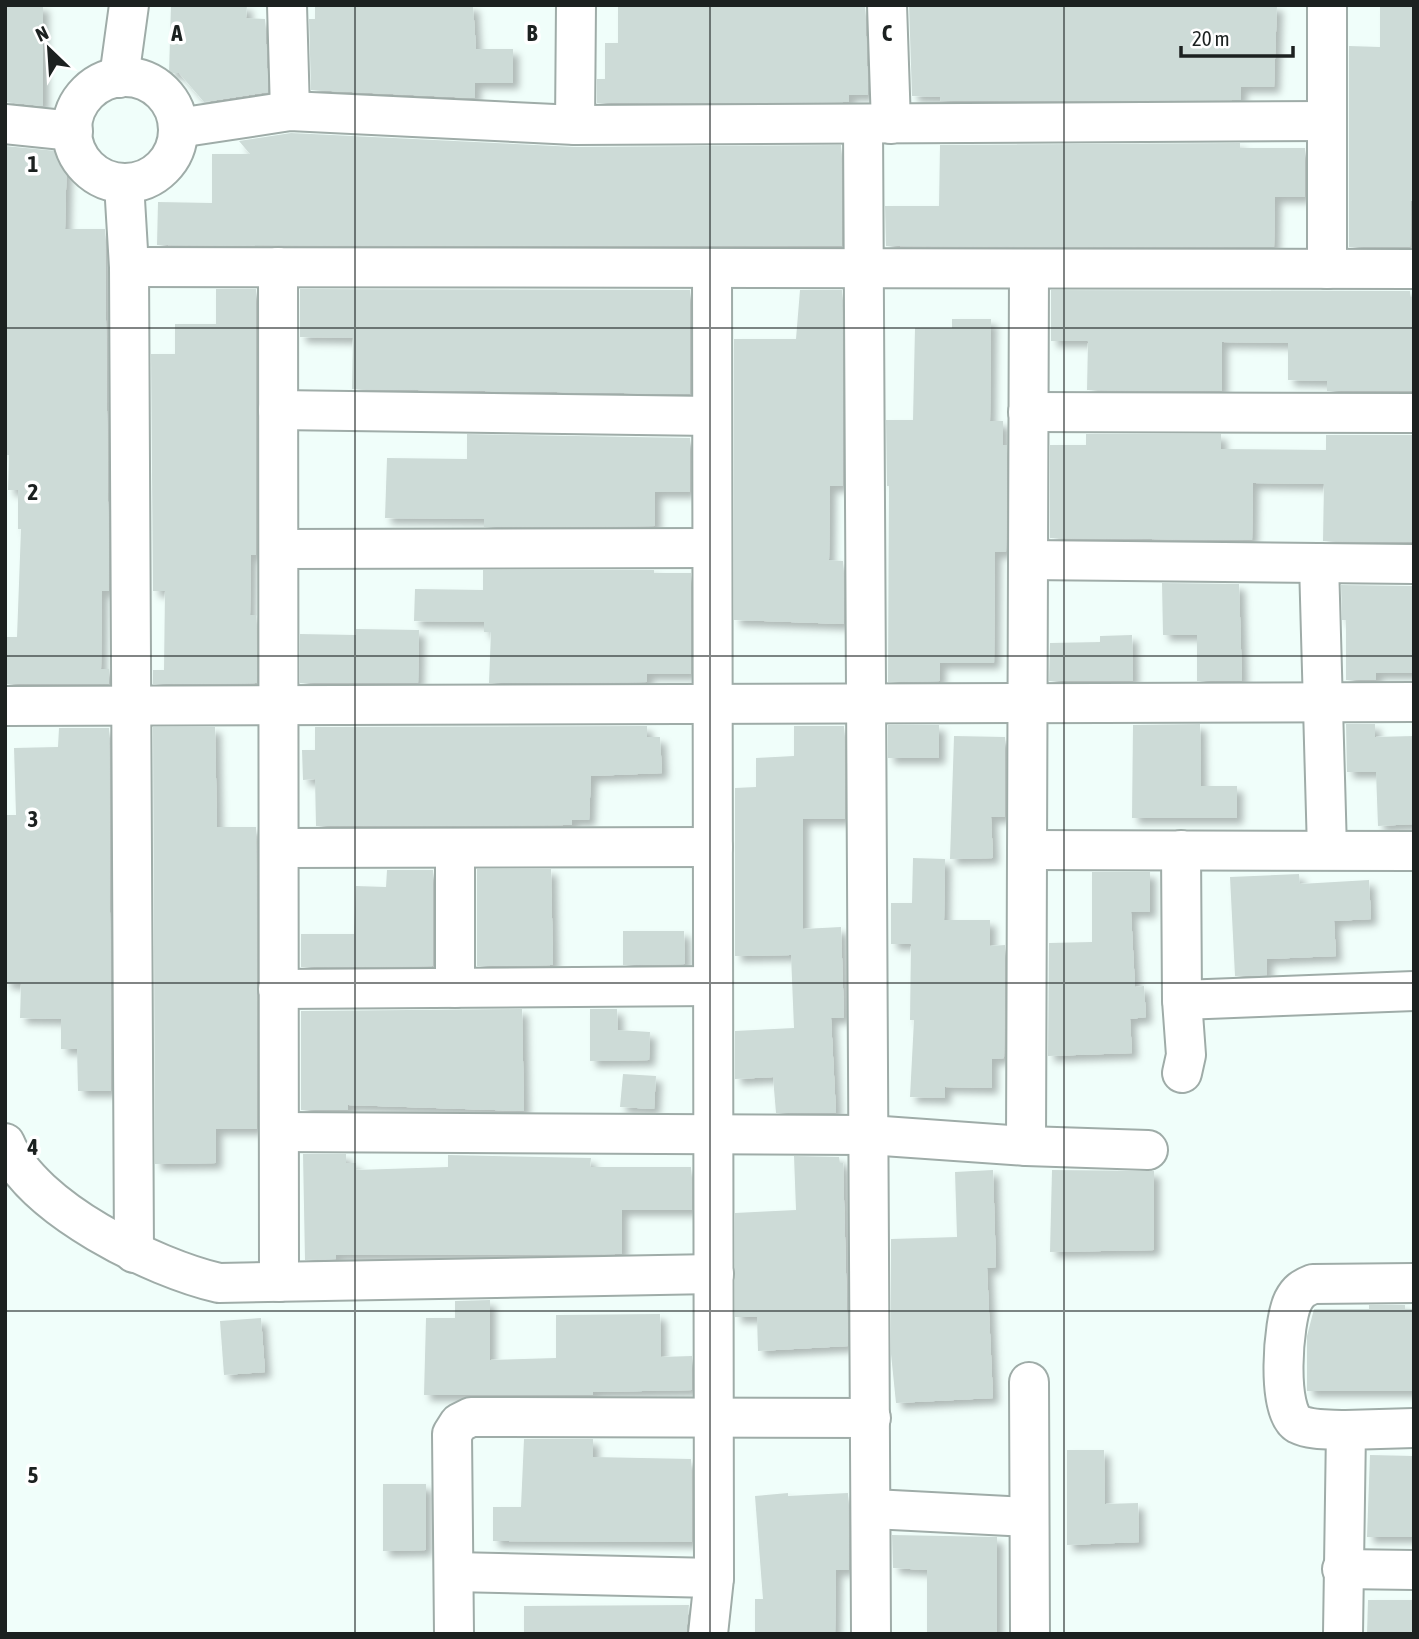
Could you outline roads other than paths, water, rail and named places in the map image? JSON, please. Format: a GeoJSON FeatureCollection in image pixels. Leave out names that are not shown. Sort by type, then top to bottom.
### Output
{"type":"FeatureCollection","features":[{"type":"Feature","properties":{"kind":"street"},"geometry":{"type":"LineString","coordinates":[[119,78],[129,5]]}},
{"type":"Feature","properties":{"kind":"street"},"geometry":{"type":"LineString","coordinates":[[286,5],[290,111]]}},
{"type":"Feature","properties":{"kind":"street"},"geometry":{"type":"LineString","coordinates":[[575,125],[576,5]]}},
{"type":"Feature","properties":{"kind":"street"},"geometry":{"type":"LineString","coordinates":[[871,1634],[873,1509],[864,268],[887,5]]}},
{"type":"Feature","properties":{"kind":"street"},"geometry":{"type":"LineString","coordinates":[[1327,5],[1327,269]]}},
{"type":"Feature","properties":{"kind":"street"},"geometry":{"type":"LineString","coordinates":[[119,78],[141,80],[160,90],[170,100],[178,128],[174,149],[163,167],[138,181],[124,183],[98,176],[88,167],[74,144],[73,131],[74,118],[86,95],[95,86],[119,78]]}},
{"type":"Feature","properties":{"kind":"street"},"geometry":{"type":"LineString","coordinates":[[178,128],[290,111],[575,125],[1327,121]]}},
{"type":"Feature","properties":{"kind":"street"},"geometry":{"type":"LineString","coordinates":[[5,124],[73,131]]}},
{"type":"Feature","properties":{"kind":"street"},"geometry":{"type":"LineString","coordinates":[[124,183],[130,267],[134,1253]]}},
{"type":"Feature","properties":{"kind":"street"},"geometry":{"type":"LineString","coordinates":[[130,267],[1414,269]]}},
{"type":"Feature","properties":{"kind":"street"},"geometry":{"type":"LineString","coordinates":[[278,267],[279,1282]]}},
{"type":"Feature","properties":{"kind":"street"},"geometry":{"type":"LineString","coordinates":[[708,1634],[714,1578],[712,268]]}},
{"type":"Feature","properties":{"kind":"street"},"geometry":{"type":"LineString","coordinates":[[1026,1146],[1029,269]]}},
{"type":"Feature","properties":{"kind":"street"},"geometry":{"type":"LineString","coordinates":[[278,410],[712,416]]}},
{"type":"Feature","properties":{"kind":"street"},"geometry":{"type":"LineString","coordinates":[[1028,412],[1414,413]]}},
{"type":"Feature","properties":{"kind":"street"},"geometry":{"type":"LineString","coordinates":[[279,549],[712,548]]}},
{"type":"Feature","properties":{"kind":"street"},"geometry":{"type":"LineString","coordinates":[[1028,560],[1414,564]]}},
{"type":"Feature","properties":{"kind":"street"},"geometry":{"type":"LineString","coordinates":[[1319,563],[1327,850]]}},
{"type":"Feature","properties":{"kind":"street"},"geometry":{"type":"LineString","coordinates":[[5,706],[1414,702]]}},
{"type":"Feature","properties":{"kind":"street"},"geometry":{"type":"LineString","coordinates":[[279,848],[713,847]]}},
{"type":"Feature","properties":{"kind":"street"},"geometry":{"type":"LineString","coordinates":[[455,848],[455,988]]}},
{"type":"Feature","properties":{"kind":"street"},"geometry":{"type":"LineString","coordinates":[[1027,850],[1414,851]]}},
{"type":"Feature","properties":{"kind":"street"},"geometry":{"type":"LineString","coordinates":[[1181,850],[1182,1000],[1186,1055],[1182,1073]]}},
{"type":"Feature","properties":{"kind":"street"},"geometry":{"type":"LineString","coordinates":[[278,989],[713,986]]}},
{"type":"Feature","properties":{"kind":"street"},"geometry":{"type":"LineString","coordinates":[[1182,1000],[1414,991]]}},
{"type":"Feature","properties":{"kind":"street"},"geometry":{"type":"LineString","coordinates":[[279,1132],[869,1135],[1026,1146],[1148,1150]]}},
{"type":"Feature","properties":{"kind":"street"},"geometry":{"type":"LineString","coordinates":[[5,1143],[33,1185],[134,1253],[181,1274],[219,1283],[713,1274]]}},
{"type":"Feature","properties":{"kind":"street"},"geometry":{"type":"LineString","coordinates":[[1414,1283],[1312,1284],[1300,1289],[1292,1302],[1288,1317],[1283,1398],[1287,1413],[1297,1424],[1316,1429],[1414,1428]]}},
{"type":"Feature","properties":{"kind":"street"},"geometry":{"type":"LineString","coordinates":[[1029,1382],[1030,1634]]}},
{"type":"Feature","properties":{"kind":"street"},"geometry":{"type":"LineString","coordinates":[[454,1634],[452,1434],[459,1423],[471,1417],[871,1418]]}},
{"type":"Feature","properties":{"kind":"street"},"geometry":{"type":"LineString","coordinates":[[1343,1634],[1346,1430]]}},
{"type":"Feature","properties":{"kind":"street"},"geometry":{"type":"LineString","coordinates":[[873,1509],[1028,1517]]}},
{"type":"Feature","properties":{"kind":"street"},"geometry":{"type":"LineString","coordinates":[[1342,1569],[1414,1570]]}},
{"type":"Feature","properties":{"kind":"street"},"geometry":{"type":"LineString","coordinates":[[454,1572],[714,1578]]}}]}
